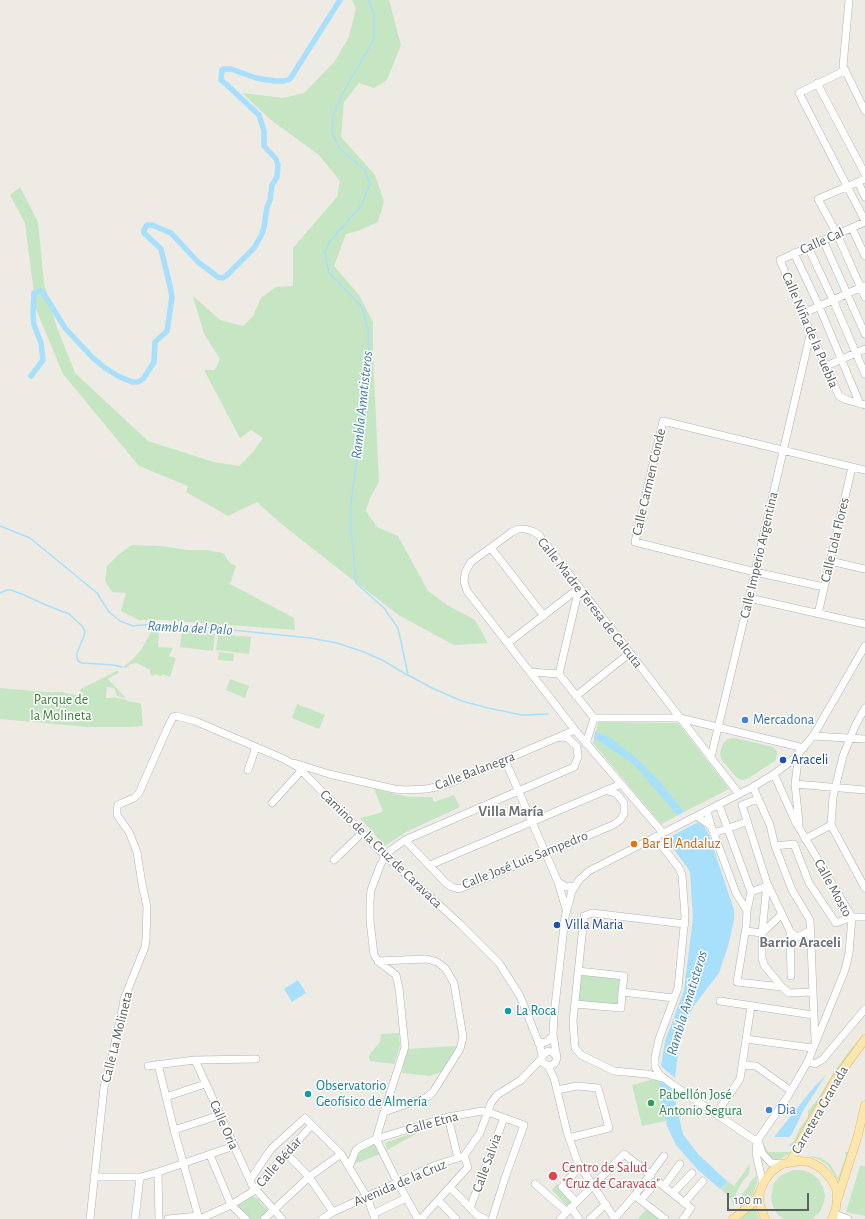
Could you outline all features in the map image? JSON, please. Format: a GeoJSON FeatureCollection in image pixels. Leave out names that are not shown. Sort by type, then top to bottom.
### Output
{"type":"FeatureCollection","features":[{"type":"Feature","properties":{"kind":"main road","name":"Carretera Granada"},"geometry":{"type":"LineString","coordinates":[[787,1163],[836,1079],[865,1039]]}},
{"type":"Feature","properties":{"kind":"main road"},"geometry":{"type":"LineString","coordinates":[[833,1216],[837,1198],[858,1135],[865,1105]]}},
{"type":"Feature","properties":{"kind":"main road"},"geometry":{"type":"LineString","coordinates":[[733,1219],[754,1202],[772,1171],[787,1163],[804,1161],[821,1168],[832,1180],[837,1191],[837,1198]]}},
{"type":"Feature","properties":{"kind":"main road"},"geometry":{"type":"LineString","coordinates":[[762,1187],[760,1202],[765,1219]]}},
{"type":"Feature","properties":{"kind":"street"},"geometry":{"type":"LineString","coordinates":[[849,0],[843,66],[844,71],[865,111]]}},
{"type":"Feature","properties":{"kind":"street"},"geometry":{"type":"LineString","coordinates":[[844,71],[799,92],[865,221]]}},
{"type":"Feature","properties":{"kind":"street"},"geometry":{"type":"LineString","coordinates":[[817,83],[865,174]]}},
{"type":"Feature","properties":{"kind":"street"},"geometry":{"type":"LineString","coordinates":[[865,197],[862,181],[818,199],[863,287],[865,297]]}},
{"type":"Feature","properties":{"kind":"street","name":"Calle Cal"},"geometry":{"type":"LineString","coordinates":[[780,260],[865,221]]}},
{"type":"Feature","properties":{"kind":"street"},"geometry":{"type":"LineString","coordinates":[[852,228],[865,256]]}},
{"type":"Feature","properties":{"kind":"street"},"geometry":{"type":"LineString","coordinates":[[823,240],[865,334]]}},
{"type":"Feature","properties":{"kind":"street"},"geometry":{"type":"LineString","coordinates":[[808,247],[865,374]]}},
{"type":"Feature","properties":{"kind":"street"},"geometry":{"type":"LineString","coordinates":[[794,253],[862,404]]}},
{"type":"Feature","properties":{"kind":"street","name":"Calle Niña de la Puebla"},"geometry":{"type":"LineString","coordinates":[[780,260],[802,314],[839,396],[862,404]]}},
{"type":"Feature","properties":{"kind":"street"},"geometry":{"type":"LineString","coordinates":[[802,314],[863,287]]}},
{"type":"Feature","properties":{"kind":"street","name":"Calle Imperio Argentina"},"geometry":{"type":"LineString","coordinates":[[711,757],[806,354],[810,331]]}},
{"type":"Feature","properties":{"kind":"street"},"geometry":{"type":"LineString","coordinates":[[806,354],[819,349]]}},
{"type":"Feature","properties":{"kind":"street"},"geometry":{"type":"LineString","coordinates":[[826,366],[865,349]]}},
{"type":"Feature","properties":{"kind":"street","name":"Calle Carmen Conde"},"geometry":{"type":"LineString","coordinates":[[755,572],[635,542],[663,421],[783,450]]}},
{"type":"Feature","properties":{"kind":"street"},"geometry":{"type":"LineString","coordinates":[[783,450],[865,470]]}},
{"type":"Feature","properties":{"kind":"street","name":"Calle Lola Flores"},"geometry":{"type":"LineString","coordinates":[[818,614],[852,466]]}},
{"type":"Feature","properties":{"kind":"street","name":"Calle Madre Teresa de Calcuta"},"geometry":{"type":"LineString","coordinates":[[663,833],[586,744],[467,591],[464,582],[465,573],[472,562],[512,532],[518,530],[532,531],[538,534],[739,794]]}},
{"type":"Feature","properties":{"kind":"street"},"geometry":{"type":"LineString","coordinates":[[491,548],[544,616]]}},
{"type":"Feature","properties":{"kind":"street"},"geometry":{"type":"LineString","coordinates":[[830,561],[865,569]]}},
{"type":"Feature","properties":{"kind":"street"},"geometry":{"type":"LineString","coordinates":[[755,572],[824,587]]}},
{"type":"Feature","properties":{"kind":"street"},"geometry":{"type":"LineString","coordinates":[[508,643],[579,588]]}},
{"type":"Feature","properties":{"kind":"street"},"geometry":{"type":"LineString","coordinates":[[559,674],[579,588]]}},
{"type":"Feature","properties":{"kind":"street"},"geometry":{"type":"LineString","coordinates":[[749,598],[865,624]]}},
{"type":"Feature","properties":{"kind":"street"},"geometry":{"type":"LineString","coordinates":[[683,1219],[691,1208],[658,1181],[615,1219],[580,1166],[569,1138],[556,1090],[552,1063],[554,1015],[566,910],[570,896],[579,880],[589,870],[719,805],[774,774],[802,750],[813,736],[865,646]]}},
{"type":"Feature","properties":{"kind":"street"},"geometry":{"type":"LineString","coordinates":[[576,696],[630,654]]}},
{"type":"Feature","properties":{"kind":"street"},"geometry":{"type":"LineString","coordinates":[[530,672],[559,674],[594,718]]}},
{"type":"Feature","properties":{"kind":"street"},"geometry":{"type":"LineString","coordinates":[[865,708],[849,739],[843,756],[835,788],[831,825],[865,888]]}},
{"type":"Feature","properties":{"kind":"street","name":"Camino de la Cruz de Caravaca"},"geometry":{"type":"LineString","coordinates":[[174,717],[189,718],[284,759],[301,771],[385,856],[460,924],[500,963],[520,996],[539,1044],[545,1054],[542,1062],[552,1063]]}},
{"type":"Feature","properties":{"kind":"street","name":"Calle La Molineta"},"geometry":{"type":"LineString","coordinates":[[90,1219],[104,1087],[124,999],[145,947],[146,939],[147,907],[137,852],[129,832],[117,815],[117,808],[118,805],[134,798],[139,793],[158,748],[174,717]]}},
{"type":"Feature","properties":{"kind":"street"},"geometry":{"type":"LineString","coordinates":[[594,718],[680,718],[718,726],[802,750]]}},
{"type":"Feature","properties":{"kind":"street"},"geometry":{"type":"LineString","coordinates":[[586,744],[594,718]]}},
{"type":"Feature","properties":{"kind":"street","name":"Calle Balanegra"},"geometry":{"type":"LineString","coordinates":[[284,759],[325,772],[394,789],[418,790],[441,786],[575,730]]}},
{"type":"Feature","properties":{"kind":"street"},"geometry":{"type":"LineString","coordinates":[[813,736],[865,739]]}},
{"type":"Feature","properties":{"kind":"street"},"geometry":{"type":"LineString","coordinates":[[418,1219],[376,1139],[405,1047],[399,988],[396,975],[378,961],[374,955],[370,921],[370,901],[374,880],[385,856],[398,844],[405,840],[574,767],[578,757],[577,747],[569,739],[564,737],[557,738]]}},
{"type":"Feature","properties":{"kind":"street"},"geometry":{"type":"LineString","coordinates":[[248,770],[256,747]]}},
{"type":"Feature","properties":{"kind":"street","name":"Calle Mosto"},"geometry":{"type":"LineString","coordinates":[[799,828],[795,784],[802,750]]}},
{"type":"Feature","properties":{"kind":"street"},"geometry":{"type":"LineString","coordinates":[[505,760],[558,882],[566,910]]}},
{"type":"Feature","properties":{"kind":"street"},"geometry":{"type":"LineString","coordinates":[[272,803],[301,771]]}},
{"type":"Feature","properties":{"kind":"street"},"geometry":{"type":"LineString","coordinates":[[323,794],[317,780],[320,775],[325,772]]}},
{"type":"Feature","properties":{"kind":"street","name":"Calle Mosto"},"geometry":{"type":"LineString","coordinates":[[774,774],[799,828],[852,917],[849,953],[845,970],[814,1045]]}},
{"type":"Feature","properties":{"kind":"street"},"geometry":{"type":"LineString","coordinates":[[430,865],[621,784]]}},
{"type":"Feature","properties":{"kind":"street"},"geometry":{"type":"LineString","coordinates":[[795,784],[865,790]]}},
{"type":"Feature","properties":{"kind":"street"},"geometry":{"type":"LineString","coordinates":[[753,787],[770,825],[775,846],[792,890],[810,920],[814,1015],[814,1045],[808,1061],[791,1091],[757,1142],[756,1154],[762,1187]]}},
{"type":"Feature","properties":{"kind":"street","name":"Calle José Luis Sampedro"},"geometry":{"type":"LineString","coordinates":[[405,840],[446,882],[452,887],[458,889],[613,825],[620,820],[624,814],[624,803],[617,794],[606,790]]}},
{"type":"Feature","properties":{"kind":"street"},"geometry":{"type":"LineString","coordinates":[[758,799],[742,805],[746,822],[767,884],[790,931],[798,937],[810,931]]}},
{"type":"Feature","properties":{"kind":"street"},"geometry":{"type":"LineString","coordinates":[[719,805],[751,892],[747,911],[746,931],[738,982],[782,987]]}},
{"type":"Feature","properties":{"kind":"street"},"geometry":{"type":"LineString","coordinates":[[707,811],[712,830],[736,893],[747,911]]}},
{"type":"Feature","properties":{"kind":"street"},"geometry":{"type":"LineString","coordinates":[[696,816],[712,830],[728,829],[746,822]]}},
{"type":"Feature","properties":{"kind":"street"},"geometry":{"type":"LineString","coordinates":[[806,840],[831,825]]}},
{"type":"Feature","properties":{"kind":"street"},"geometry":{"type":"LineString","coordinates":[[334,860],[362,833]]}},
{"type":"Feature","properties":{"kind":"street"},"geometry":{"type":"LineString","coordinates":[[647,1074],[651,1070],[654,1063],[659,1039],[678,986],[685,924],[682,875],[655,837]]}},
{"type":"Feature","properties":{"kind":"street"},"geometry":{"type":"LineString","coordinates":[[775,846],[794,844],[809,883],[836,923],[852,917],[865,917]]}},
{"type":"Feature","properties":{"kind":"street"},"geometry":{"type":"LineString","coordinates":[[558,882],[566,886],[575,886]]}},
{"type":"Feature","properties":{"kind":"street"},"geometry":{"type":"LineString","coordinates":[[751,892],[767,884]]}},
{"type":"Feature","properties":{"kind":"street"},"geometry":{"type":"LineString","coordinates":[[767,884],[762,933],[762,958],[764,965],[782,987],[790,993],[813,992]]}},
{"type":"Feature","properties":{"kind":"street"},"geometry":{"type":"LineString","coordinates":[[566,886],[570,896]]}},
{"type":"Feature","properties":{"kind":"street"},"geometry":{"type":"LineString","coordinates":[[664,1078],[647,1074],[614,1071],[581,1055],[575,1048],[573,1020],[584,916],[592,913],[685,924]]}},
{"type":"Feature","properties":{"kind":"street"},"geometry":{"type":"LineString","coordinates":[[762,933],[781,915]]}},
{"type":"Feature","properties":{"kind":"street"},"geometry":{"type":"LineString","coordinates":[[746,931],[762,933]]}},
{"type":"Feature","properties":{"kind":"street"},"geometry":{"type":"LineString","coordinates":[[790,931],[791,976]]}},
{"type":"Feature","properties":{"kind":"street"},"geometry":{"type":"LineString","coordinates":[[378,961],[426,959],[437,962],[445,968],[454,983],[463,1037],[460,1049],[433,1092],[427,1097],[384,1112]]}},
{"type":"Feature","properties":{"kind":"street"},"geometry":{"type":"LineString","coordinates":[[575,1004],[621,1008],[624,976],[578,971]]}},
{"type":"Feature","properties":{"kind":"street"},"geometry":{"type":"LineString","coordinates":[[622,992],[674,998]]}},
{"type":"Feature","properties":{"kind":"street"},"geometry":{"type":"LineString","coordinates":[[720,1001],[814,1015]]}},
{"type":"Feature","properties":{"kind":"street"},"geometry":{"type":"LineString","coordinates":[[716,1114],[740,1079],[751,1006]]}},
{"type":"Feature","properties":{"kind":"street"},"geometry":{"type":"LineString","coordinates":[[808,1061],[815,1064],[823,1059],[865,1009]]}},
{"type":"Feature","properties":{"kind":"street"},"geometry":{"type":"LineString","coordinates":[[539,1044],[548,1041],[554,1035]]}},
{"type":"Feature","properties":{"kind":"street"},"geometry":{"type":"LineString","coordinates":[[545,1054],[554,1035]]}},
{"type":"Feature","properties":{"kind":"street"},"geometry":{"type":"LineString","coordinates":[[746,1039],[814,1045]]}},
{"type":"Feature","properties":{"kind":"street"},"geometry":{"type":"LineString","coordinates":[[545,1054],[554,1053],[552,1063]]}},
{"type":"Feature","properties":{"kind":"street","name":"Avenida de la Cruz"},"geometry":{"type":"LineString","coordinates":[[322,1219],[333,1212],[436,1165],[461,1157],[480,1132],[491,1103],[498,1095],[521,1080],[545,1054]]}},
{"type":"Feature","properties":{"kind":"street"},"geometry":{"type":"LineString","coordinates":[[148,1066],[195,1060],[256,1059]]}},
{"type":"Feature","properties":{"kind":"street","name":"Calle Oria"},"geometry":{"type":"LineString","coordinates":[[195,1060],[255,1190],[282,1219]]}},
{"type":"Feature","properties":{"kind":"street"},"geometry":{"type":"LineString","coordinates":[[534,1066],[552,1063]]}},
{"type":"Feature","properties":{"kind":"street"},"geometry":{"type":"LineString","coordinates":[[654,1063],[656,1069],[664,1078],[759,1143],[762,1153],[771,1163],[787,1163]]}},
{"type":"Feature","properties":{"kind":"street"},"geometry":{"type":"LineString","coordinates":[[158,1064],[174,1130],[199,1218]]}},
{"type":"Feature","properties":{"kind":"street"},"geometry":{"type":"LineString","coordinates":[[742,1065],[756,1066],[791,1091]]}},
{"type":"Feature","properties":{"kind":"street"},"geometry":{"type":"LineString","coordinates":[[166,1097],[205,1084]]}},
{"type":"Feature","properties":{"kind":"street"},"geometry":{"type":"LineString","coordinates":[[556,1090],[577,1086],[598,1088],[608,1128],[569,1138]]}},
{"type":"Feature","properties":{"kind":"street","name":"Calle Etna"},"geometry":{"type":"LineString","coordinates":[[348,1167],[356,1150],[376,1139],[448,1117],[482,1111],[488,1112]]}},
{"type":"Feature","properties":{"kind":"street"},"geometry":{"type":"LineString","coordinates":[[488,1112],[524,1125],[492,1219]]}},
{"type":"Feature","properties":{"kind":"street"},"geometry":{"type":"LineString","coordinates":[[174,1130],[220,1115]]}},
{"type":"Feature","properties":{"kind":"street","name":"Avenida de la Cruz"},"geometry":{"type":"LineString","coordinates":[[448,1117],[461,1157]]}},
{"type":"Feature","properties":{"kind":"street","name":"Calle Bédar"},"geometry":{"type":"LineString","coordinates":[[168,1219],[199,1218],[231,1205],[255,1190],[261,1181],[312,1125],[305,1118],[271,1149],[250,1180]]}},
{"type":"Feature","properties":{"kind":"street","name":"Calle Salvia"},"geometry":{"type":"LineString","coordinates":[[470,1208],[504,1118]]}},
{"type":"Feature","properties":{"kind":"street"},"geometry":{"type":"LineString","coordinates":[[312,1125],[340,1154],[366,1197],[374,1216],[406,1198]]}},
{"type":"Feature","properties":{"kind":"street"},"geometry":{"type":"LineString","coordinates":[[94,1177],[140,1177],[234,1146]]}},
{"type":"Feature","properties":{"kind":"street"},"geometry":{"type":"LineString","coordinates":[[286,1153],[309,1177],[333,1212]]}},
{"type":"Feature","properties":{"kind":"street"},"geometry":{"type":"LineString","coordinates":[[264,1219],[309,1177],[340,1154]]}},
{"type":"Feature","properties":{"kind":"street"},"geometry":{"type":"LineString","coordinates":[[560,1219],[624,1154],[651,1175]]}},
{"type":"Feature","properties":{"kind":"street"},"geometry":{"type":"LineString","coordinates":[[210,1155],[231,1205],[246,1219]]}},
{"type":"Feature","properties":{"kind":"street"},"geometry":{"type":"LineString","coordinates":[[638,1198],[664,1156]]}},
{"type":"Feature","properties":{"kind":"street"},"geometry":{"type":"LineString","coordinates":[[421,1219],[468,1167],[461,1157]]}},
{"type":"Feature","properties":{"kind":"street"},"geometry":{"type":"LineString","coordinates":[[664,1186],[680,1164]]}},
{"type":"Feature","properties":{"kind":"street"},"geometry":{"type":"LineString","coordinates":[[579,1219],[571,1207],[562,1187],[580,1166]]}},
{"type":"Feature","properties":{"kind":"street"},"geometry":{"type":"LineString","coordinates":[[158,1172],[159,1219]]}},
{"type":"Feature","properties":{"kind":"street"},"geometry":{"type":"LineString","coordinates":[[673,1193],[692,1173]]}},
{"type":"Feature","properties":{"kind":"street"},"geometry":{"type":"LineString","coordinates":[[135,1219],[140,1177]]}},
{"type":"Feature","properties":{"kind":"street"},"geometry":{"type":"LineString","coordinates":[[684,1203],[703,1181]]}},
{"type":"Feature","properties":{"kind":"street"},"geometry":{"type":"LineString","coordinates":[[535,1184],[571,1207]]}},
{"type":"Feature","properties":{"kind":"street"},"geometry":{"type":"LineString","coordinates":[[450,1187],[476,1215],[485,1219]]}},
{"type":"Feature","properties":{"kind":"street"},"geometry":{"type":"LineString","coordinates":[[638,1198],[665,1219]]}},
{"type":"Feature","properties":{"kind":"street"},"geometry":{"type":"LineString","coordinates":[[438,1200],[456,1219]]}},
{"type":"Feature","properties":{"kind":"street"},"geometry":{"type":"LineString","coordinates":[[590,1219],[606,1204]]}},
{"type":"Feature","properties":{"kind":"street"},"geometry":{"type":"LineString","coordinates":[[833,1216],[848,1219]]}},
{"type":"Feature","properties":{"kind":"green space"},"geometry":{"type":"Polygon","coordinates":[[[352,0],[389,0],[401,45],[387,80],[374,88],[359,83],[344,102],[341,137],[375,175],[384,202],[378,222],[358,231],[346,234],[334,266],[359,295],[373,322],[373,355],[379,482],[370,498],[366,511],[377,527],[398,536],[428,591],[447,605],[475,620],[488,643],[454,645],[400,616],[279,522],[257,502],[228,516],[186,492],[188,486],[139,466],[63,374],[36,309],[25,223],[10,195],[20,187],[38,222],[44,283],[56,325],[75,373],[148,441],[214,462],[239,466],[253,452],[263,438],[251,430],[240,438],[204,370],[215,370],[220,359],[204,334],[193,296],[220,320],[243,326],[253,316],[261,298],[276,287],[293,286],[293,248],[337,197],[340,181],[319,155],[271,120],[242,93],[283,98],[304,93],[335,61],[349,37],[356,8],[352,0]]]}},
{"type":"Feature","properties":{"kind":"green space"},"geometry":{"type":"Polygon","coordinates":[[[132,545],[161,546],[223,553],[230,563],[236,566],[230,584],[294,618],[295,630],[164,620],[139,620],[121,611],[126,593],[112,592],[105,581],[107,566],[118,555],[132,545]]]}},
{"type":"Feature","properties":{"kind":"green space"},"geometry":{"type":"Polygon","coordinates":[[[154,627],[177,629],[177,633],[159,632],[158,647],[173,648],[169,656],[176,658],[170,677],[163,674],[161,676],[155,674],[154,676],[150,674],[150,670],[137,663],[131,664],[125,668],[123,667],[141,650],[154,627]]]}},
{"type":"Feature","properties":{"kind":"green space"},"geometry":{"type":"Polygon","coordinates":[[[182,630],[215,634],[213,651],[180,647],[182,630]]]}},
{"type":"Feature","properties":{"kind":"green space"},"geometry":{"type":"Polygon","coordinates":[[[218,634],[251,637],[249,654],[216,650],[218,634]]]}},
{"type":"Feature","properties":{"kind":"green space"},"geometry":{"type":"Polygon","coordinates":[[[219,652],[234,654],[233,661],[218,660],[219,652]]]}},
{"type":"Feature","properties":{"kind":"green space","name":"Parque de la Molineta"},"geometry":{"type":"Polygon","coordinates":[[[117,671],[119,672],[116,675],[108,679],[126,698],[117,696],[114,688],[107,687],[106,698],[113,697],[141,704],[143,726],[87,727],[0,719],[0,688],[62,692],[80,696],[84,693],[81,694],[81,691],[79,690],[117,671]]]}},
{"type":"Feature","properties":{"kind":"green space"},"geometry":{"type":"Polygon","coordinates":[[[230,679],[249,686],[245,698],[226,690],[230,679]]]}},
{"type":"Feature","properties":{"kind":"green space"},"geometry":{"type":"Polygon","coordinates":[[[297,704],[325,715],[319,729],[292,718],[297,704]]]}},
{"type":"Feature","properties":{"kind":"green space"},"geometry":{"type":"Polygon","coordinates":[[[598,722],[678,723],[729,789],[661,824],[593,743],[598,722]]]}},
{"type":"Feature","properties":{"kind":"green space"},"geometry":{"type":"Polygon","coordinates":[[[734,738],[773,747],[777,751],[776,760],[749,778],[743,780],[737,778],[721,759],[720,753],[723,743],[728,739],[734,738]]]}},
{"type":"Feature","properties":{"kind":"green space"},"geometry":{"type":"Polygon","coordinates":[[[374,789],[409,797],[432,797],[434,802],[454,795],[460,807],[406,832],[385,846],[360,818],[383,811],[374,789]]]}},
{"type":"Feature","properties":{"kind":"green space"},"geometry":{"type":"Polygon","coordinates":[[[581,974],[620,978],[617,1006],[578,1002],[581,974]]]}},
{"type":"Feature","properties":{"kind":"green space"},"geometry":{"type":"Polygon","coordinates":[[[399,1033],[400,1046],[394,1064],[370,1061],[370,1054],[380,1042],[381,1034],[399,1033]]]}},
{"type":"Feature","properties":{"kind":"green space"},"geometry":{"type":"Polygon","coordinates":[[[457,1046],[441,1072],[430,1076],[402,1073],[407,1049],[457,1046]]]}},
{"type":"Feature","properties":{"kind":"green space"},"geometry":{"type":"Polygon","coordinates":[[[853,1046],[855,1047],[820,1098],[795,1146],[788,1146],[794,1141],[800,1128],[808,1117],[808,1111],[818,1099],[835,1070],[853,1046]]]}},
{"type":"Feature","properties":{"kind":"green space","name":"Pabellón José Antonio Segura"},"geometry":{"type":"Polygon","coordinates":[[[659,1078],[669,1120],[642,1126],[632,1085],[659,1078]]]}},
{"type":"Feature","properties":{"kind":"green space"},"geometry":{"type":"Polygon","coordinates":[[[423,1130],[387,1150],[385,1143],[423,1130]]]}},
{"type":"Feature","properties":{"kind":"green space"},"geometry":{"type":"Polygon","coordinates":[[[373,1141],[380,1154],[354,1164],[359,1152],[373,1141]]]}},
{"type":"Feature","properties":{"kind":"green space"},"geometry":{"type":"Polygon","coordinates":[[[762,1141],[768,1152],[791,1152],[781,1159],[772,1160],[766,1153],[762,1141]]]}},
{"type":"Feature","properties":{"kind":"green space"},"geometry":{"type":"Polygon","coordinates":[[[845,1152],[849,1152],[839,1181],[827,1165],[820,1160],[807,1155],[821,1158],[830,1164],[838,1178],[846,1156],[845,1152]]]}},
{"type":"Feature","properties":{"kind":"green space"},"geometry":{"type":"Polygon","coordinates":[[[750,1164],[749,1174],[742,1182],[736,1193],[734,1207],[731,1199],[721,1189],[728,1182],[734,1186],[750,1164]]]}},
{"type":"Feature","properties":{"kind":"green space"},"geometry":{"type":"Polygon","coordinates":[[[860,1166],[865,1166],[865,1216],[846,1212],[860,1166]]]}},
{"type":"Feature","properties":{"kind":"green space"},"geometry":{"type":"Polygon","coordinates":[[[756,1170],[757,1183],[753,1194],[740,1208],[742,1194],[756,1176],[756,1170]]]}},
{"type":"Feature","properties":{"kind":"green space"},"geometry":{"type":"Polygon","coordinates":[[[793,1170],[802,1170],[811,1173],[818,1179],[823,1187],[825,1196],[823,1205],[819,1213],[812,1219],[784,1219],[777,1214],[773,1206],[771,1197],[774,1183],[780,1176],[793,1170]]]}},
{"type":"Feature","properties":{"kind":"green space"},"geometry":{"type":"Polygon","coordinates":[[[557,1184],[574,1202],[569,1208],[552,1190],[557,1184]]]}},
{"type":"Feature","properties":{"kind":"green space"},"geometry":{"type":"Polygon","coordinates":[[[252,1196],[258,1199],[269,1212],[263,1219],[246,1219],[235,1206],[252,1196]]]}},
{"type":"Feature","properties":{"kind":"green space"},"geometry":{"type":"Polygon","coordinates":[[[648,1207],[662,1219],[638,1219],[648,1207]]]}},
{"type":"Feature","properties":{"kind":"green space"},"geometry":{"type":"Polygon","coordinates":[[[755,1207],[759,1219],[739,1219],[741,1217],[755,1207]]]}},
{"type":"Feature","properties":{"kind":"water"},"geometry":{"type":"Polygon","coordinates":[[[595,732],[609,737],[634,756],[661,783],[684,812],[677,815],[637,768],[594,738],[595,732]]]}},
{"type":"Feature","properties":{"kind":"water"},"geometry":{"type":"Polygon","coordinates":[[[698,822],[704,826],[709,835],[734,910],[734,920],[728,946],[719,973],[693,1007],[683,1031],[678,1053],[675,1078],[661,1066],[665,1041],[684,990],[693,918],[690,873],[666,839],[698,822]]]}},
{"type":"Feature","properties":{"kind":"water"},"geometry":{"type":"Polygon","coordinates":[[[298,980],[306,993],[292,1002],[284,989],[298,980]]]}},
{"type":"Feature","properties":{"kind":"water"},"geometry":{"type":"Polygon","coordinates":[[[826,1075],[803,1111],[792,1134],[789,1137],[774,1137],[814,1087],[826,1075]]]}},
{"type":"Feature","properties":{"kind":"water"},"geometry":{"type":"Polygon","coordinates":[[[659,1081],[672,1088],[683,1134],[698,1154],[728,1182],[720,1189],[698,1170],[676,1145],[667,1126],[659,1081]]]}},
{"type":"Feature","properties":{"kind":"waterway"},"geometry":{"type":"LineString","coordinates":[[31,376],[43,360],[41,343],[34,325],[33,313],[34,293],[41,291],[65,328],[92,357],[105,368],[118,376],[132,382],[138,382],[143,379],[154,362],[155,342],[167,331],[172,297],[161,249],[144,233],[147,225],[152,225],[171,233],[198,262],[218,277],[223,278],[226,276],[254,248],[262,234],[272,185],[277,177],[278,165],[276,159],[264,146],[264,131],[259,115],[221,80],[222,70],[231,69],[256,78],[274,81],[284,81],[290,79],[340,0]]}},
{"type":"Feature","properties":{"kind":"waterway","name":"Rambla Amatisteros"},"geometry":{"type":"LineString","coordinates":[[368,0],[374,13],[374,39],[344,91],[333,115],[332,133],[340,149],[365,170],[370,184],[361,206],[330,241],[325,253],[329,273],[362,307],[368,330],[369,358],[351,504],[351,528],[356,583],[384,608],[398,628],[408,675],[432,688],[462,701],[522,715],[548,714]]}},
{"type":"Feature","properties":{"kind":"waterway","name":"Rambla del Palo"},"geometry":{"type":"LineString","coordinates":[[0,526],[30,538],[97,593],[109,612],[120,621],[133,626],[151,624],[213,628],[310,638],[337,643],[364,652],[384,661],[407,675]]}},
{"type":"Feature","properties":{"kind":"waterway"},"geometry":{"type":"LineString","coordinates":[[0,593],[11,590],[69,614],[82,626],[85,631],[77,653],[78,661],[82,663],[122,667]]}},
{"type":"Feature","properties":{"kind":"place","name":"Mercadona"},"geometry":{"type":"Point","coordinates":[745,720]}},
{"type":"Feature","properties":{"kind":"place","name":"Araceli"},"geometry":{"type":"Point","coordinates":[783,760]}},
{"type":"Feature","properties":{"kind":"place","name":"Bar El Andaluz"},"geometry":{"type":"Point","coordinates":[634,844]}},
{"type":"Feature","properties":{"kind":"place","name":"Villa Maria"},"geometry":{"type":"Point","coordinates":[557,925]}},
{"type":"Feature","properties":{"kind":"place","name":"La Roca"},"geometry":{"type":"Point","coordinates":[508,1011]}},
{"type":"Feature","properties":{"kind":"place","name":"Observatorio Geofísico de Almería"},"geometry":{"type":"Point","coordinates":[308,1094]}},
{"type":"Feature","properties":{"kind":"place","name":"Pabellón José Antonio Segura"},"geometry":{"type":"Point","coordinates":[651,1103]}},
{"type":"Feature","properties":{"kind":"place","name":"Dia"},"geometry":{"type":"Point","coordinates":[769,1110]}},
{"type":"Feature","properties":{"kind":"place","name":"Centro de Salud \"Cruz de Caravaca\""},"geometry":{"type":"Point","coordinates":[553,1176]}},
{"type":"Feature","properties":{"kind":"district","name":"Villa María"},"geometry":{"type":"Point","coordinates":[511,811]}},
{"type":"Feature","properties":{"kind":"district","name":"Barrio Araceli"},"geometry":{"type":"Point","coordinates":[800,942]}}]}
